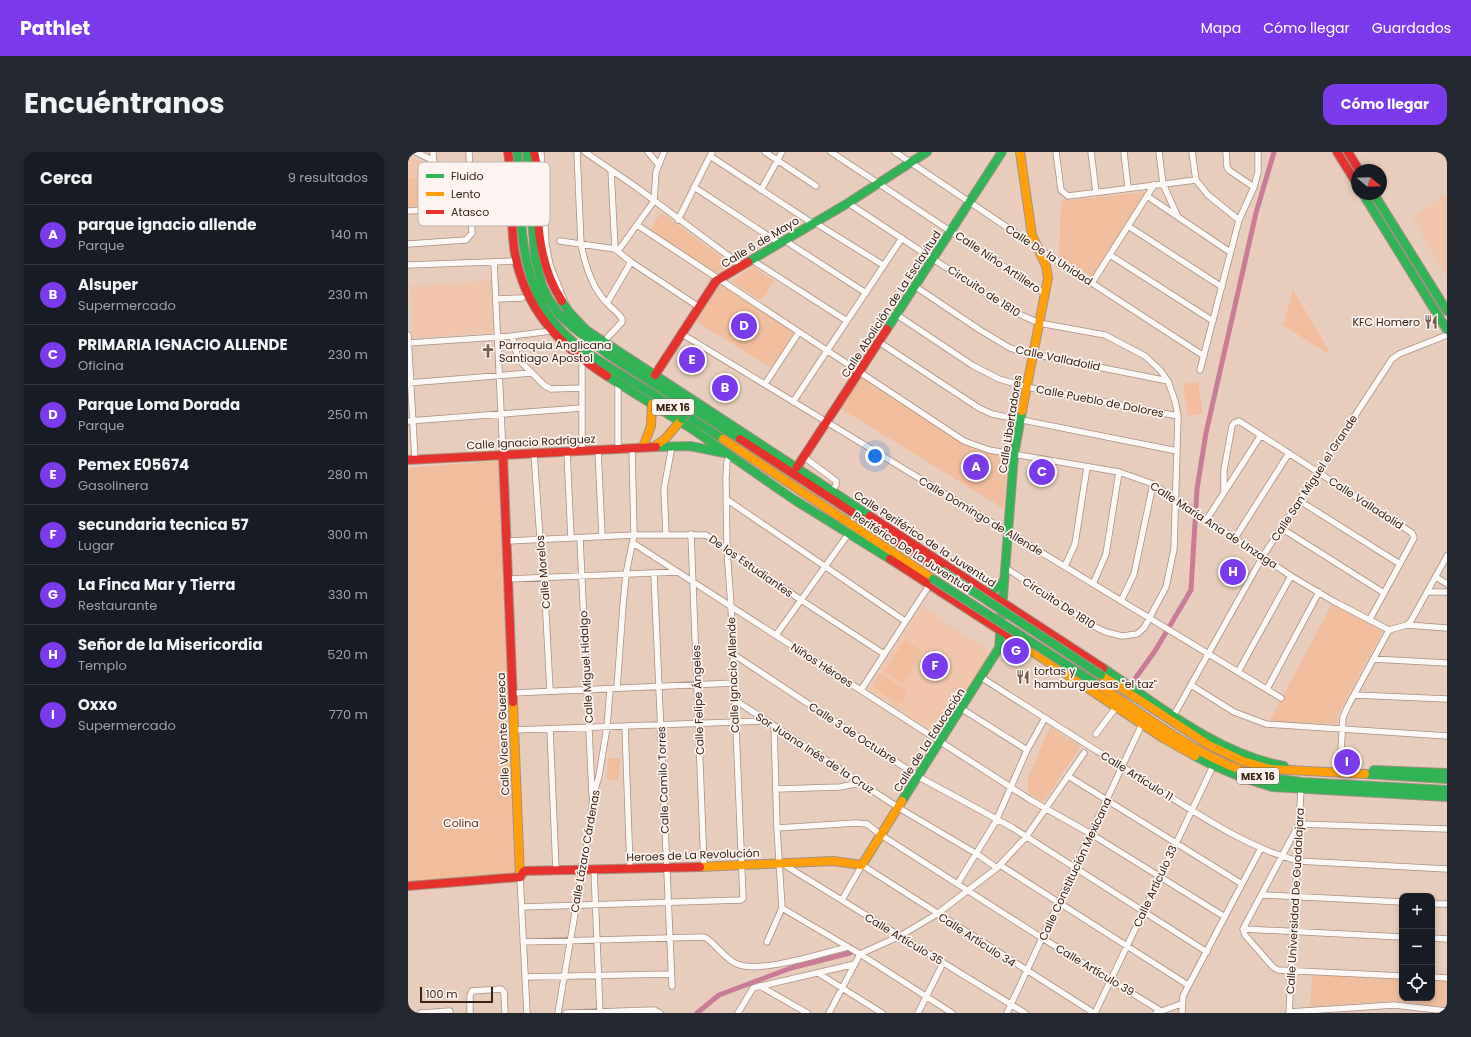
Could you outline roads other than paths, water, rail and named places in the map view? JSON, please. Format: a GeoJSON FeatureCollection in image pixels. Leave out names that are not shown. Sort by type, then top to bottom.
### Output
{"type":"FeatureCollection","features":[{"type":"Feature","properties":{"kind":"main road"},"geometry":{"type":"LineString","coordinates":[[508,152],[510,162]]}},
{"type":"Feature","properties":{"kind":"main road","name":"Periférico De La Juventud"},"geometry":{"type":"LineString","coordinates":[[517,152],[519,162]]}},
{"type":"Feature","properties":{"kind":"main road","name":"Periférico De La Juventud"},"geometry":{"type":"LineString","coordinates":[[527,152],[528,162]]}},
{"type":"Feature","properties":{"kind":"main road","name":"Calle Periférico de la Juventud"},"geometry":{"type":"LineString","coordinates":[[534,152],[536,162]]}},
{"type":"Feature","properties":{"kind":"main road","name":"Calle 6 de Mayo"},"geometry":{"type":"LineString","coordinates":[[655,375],[718,279],[848,202],[927,152]]}},
{"type":"Feature","properties":{"kind":"main road","name":"Calle Abolición de La Esclavitud"},"geometry":{"type":"LineString","coordinates":[[797,467],[916,287],[1002,152]]}},
{"type":"Feature","properties":{"kind":"main road","name":"Calle Libertadores"},"geometry":{"type":"LineString","coordinates":[[1000,631],[1009,533],[1014,455],[1045,294],[1048,269],[1032,233],[1020,152]]}},
{"type":"Feature","properties":{"kind":"main road"},"geometry":{"type":"LineString","coordinates":[[1337,152],[1351,174]]}},
{"type":"Feature","properties":{"kind":"main road"},"geometry":{"type":"LineString","coordinates":[[1348,152],[1355,164]]}},
{"type":"Feature","properties":{"kind":"main road"},"geometry":{"type":"LineString","coordinates":[[1368,200],[1447,330]]}},
{"type":"Feature","properties":{"kind":"main road"},"geometry":{"type":"LineString","coordinates":[[1378,200],[1446,307]]}},
{"type":"Feature","properties":{"kind":"main road"},"geometry":{"type":"LineString","coordinates":[[513,226],[514,246],[517,261],[525,285],[533,302],[551,331],[563,343],[582,358],[618,382],[652,404],[681,420],[792,499],[850,529],[872,547],[932,582],[1000,631],[1117,706],[1142,724],[1214,763],[1263,785],[1305,789],[1447,797]]}},
{"type":"Feature","properties":{"kind":"main road","name":"Periférico De La Juventud"},"geometry":{"type":"LineString","coordinates":[[522,226],[522,244],[532,285],[543,306],[553,320],[567,335],[602,362],[739,448],[850,529],[932,582],[1095,683],[1214,763],[1266,778],[1335,784],[1447,790]]}},
{"type":"Feature","properties":{"kind":"main road","name":"Periférico De La Juventud"},"geometry":{"type":"LineString","coordinates":[[531,226],[535,262],[541,282],[550,300],[560,314],[576,330],[601,349],[790,473],[863,518],[1003,612],[1203,742],[1243,761],[1270,769],[1446,777]]}},
{"type":"Feature","properties":{"kind":"main road","name":"Calle Periférico de la Juventud"},"geometry":{"type":"LineString","coordinates":[[538,226],[539,244],[548,266],[549,279],[566,310],[586,330],[693,402],[797,467],[1024,618],[1186,723],[1221,744],[1261,761],[1284,766],[1446,777]]}},
{"type":"Feature","properties":{"kind":"main road"},"geometry":{"type":"LineString","coordinates":[[655,446],[665,439],[681,420],[693,402]]}},
{"type":"Feature","properties":{"kind":"main road"},"geometry":{"type":"LineString","coordinates":[[644,447],[652,422],[652,404]]}},
{"type":"Feature","properties":{"kind":"main road","name":"Calle Ignacio Rodríguez"},"geometry":{"type":"LineString","coordinates":[[411,460],[655,446],[701,448],[729,455]]}},
{"type":"Feature","properties":{"kind":"main road","name":"Calle Vicente Guereca"},"geometry":{"type":"LineString","coordinates":[[503,455],[520,877]]}},
{"type":"Feature","properties":{"kind":"main road"},"geometry":{"type":"LineString","coordinates":[[835,493],[863,518]]}},
{"type":"Feature","properties":{"kind":"main road"},"geometry":{"type":"LineString","coordinates":[[978,616],[988,609],[990,595],[1004,581]]}},
{"type":"Feature","properties":{"kind":"main road"},"geometry":{"type":"LineString","coordinates":[[1014,639],[1014,626],[1024,618]]}},
{"type":"Feature","properties":{"kind":"main road","name":"Calle de La Educación"},"geometry":{"type":"LineString","coordinates":[[864,862],[982,678],[999,648],[1000,631]]}},
{"type":"Feature","properties":{"kind":"main road"},"geometry":{"type":"LineString","coordinates":[[999,648],[1014,639]]}},
{"type":"Feature","properties":{"kind":"main road"},"geometry":{"type":"LineString","coordinates":[[1186,723],[1203,742]]}},
{"type":"Feature","properties":{"kind":"main road"},"geometry":{"type":"LineString","coordinates":[[1305,789],[1335,784]]}},
{"type":"Feature","properties":{"kind":"main road","name":"Heroes de La Revolución"},"geometry":{"type":"LineString","coordinates":[[408,886],[520,877],[524,872],[556,870],[781,864],[828,861],[864,862]]}},
{"type":"Feature","properties":{"kind":"street"},"geometry":{"type":"LineString","coordinates":[[416,152],[434,162]]}},
{"type":"Feature","properties":{"kind":"street"},"geometry":{"type":"LineString","coordinates":[[433,152],[434,162]]}},
{"type":"Feature","properties":{"kind":"street"},"geometry":{"type":"LineString","coordinates":[[469,152],[469,162]]}},
{"type":"Feature","properties":{"kind":"street"},"geometry":{"type":"LineString","coordinates":[[541,152],[542,162]]}},
{"type":"Feature","properties":{"kind":"street"},"geometry":{"type":"LineString","coordinates":[[577,152],[581,244],[586,265],[598,291],[622,319],[622,322],[608,337]]}},
{"type":"Feature","properties":{"kind":"street"},"geometry":{"type":"LineString","coordinates":[[585,152],[742,266]]}},
{"type":"Feature","properties":{"kind":"street"},"geometry":{"type":"LineString","coordinates":[[648,152],[658,164]]}},
{"type":"Feature","properties":{"kind":"street"},"geometry":{"type":"LineString","coordinates":[[616,250],[637,226],[654,201],[658,164],[664,152]]}},
{"type":"Feature","properties":{"kind":"street"},"geometry":{"type":"LineString","coordinates":[[765,152],[816,186]]}},
{"type":"Feature","properties":{"kind":"street"},"geometry":{"type":"LineString","coordinates":[[761,190],[782,152]]}},
{"type":"Feature","properties":{"kind":"street","name":"Calle Niño Artillero"},"geometry":{"type":"LineString","coordinates":[[831,152],[952,230],[1045,294]]}},
{"type":"Feature","properties":{"kind":"street","name":"Calle De la Unidad"},"geometry":{"type":"LineString","coordinates":[[895,152],[969,203],[1204,356]]}},
{"type":"Feature","properties":{"kind":"street"},"geometry":{"type":"LineString","coordinates":[[1056,152],[1061,190],[1068,196],[1196,180]]}},
{"type":"Feature","properties":{"kind":"street"},"geometry":{"type":"LineString","coordinates":[[1091,152],[1096,192]]}},
{"type":"Feature","properties":{"kind":"street"},"geometry":{"type":"LineString","coordinates":[[1124,152],[1128,188]]}},
{"type":"Feature","properties":{"kind":"street"},"geometry":{"type":"LineString","coordinates":[[1159,152],[1163,184],[1171,205],[1178,217]]}},
{"type":"Feature","properties":{"kind":"street"},"geometry":{"type":"LineString","coordinates":[[1192,152],[1196,180],[1208,195],[1239,220]]}},
{"type":"Feature","properties":{"kind":"street"},"geometry":{"type":"LineString","coordinates":[[1226,152],[1227,167],[1230,171],[1254,187]]}},
{"type":"Feature","properties":{"kind":"street"},"geometry":{"type":"LineString","coordinates":[[1200,370],[1239,220],[1254,187],[1258,172],[1258,152]]}},
{"type":"Feature","properties":{"kind":"street"},"geometry":{"type":"LineString","coordinates":[[678,220],[711,154],[761,190],[883,265]]}},
{"type":"Feature","properties":{"kind":"street"},"geometry":{"type":"LineString","coordinates":[[611,170],[616,250]]}},
{"type":"Feature","properties":{"kind":"street"},"geometry":{"type":"LineString","coordinates":[[1092,283],[1154,185]]}},
{"type":"Feature","properties":{"kind":"street"},"geometry":{"type":"LineString","coordinates":[[694,187],[866,293]]}},
{"type":"Feature","properties":{"kind":"street"},"geometry":{"type":"LineString","coordinates":[[1147,196],[1230,252]]}},
{"type":"Feature","properties":{"kind":"street","name":"Circuito de 1810"},"geometry":{"type":"LineString","coordinates":[[848,202],[1012,311],[1039,323],[1105,335],[1145,356],[1168,381]]}},
{"type":"Feature","properties":{"kind":"street"},"geometry":{"type":"LineString","coordinates":[[408,212],[418,211]]}},
{"type":"Feature","properties":{"kind":"street"},"geometry":{"type":"LineString","coordinates":[[408,244],[466,240],[472,233],[472,226]]}},
{"type":"Feature","properties":{"kind":"street"},"geometry":{"type":"LineString","coordinates":[[545,226],[548,266]]}},
{"type":"Feature","properties":{"kind":"street","name":"Calle María Ana de Unzaga"},"geometry":{"type":"LineString","coordinates":[[637,226],[860,371],[964,441],[977,447],[1014,455],[1119,472],[1153,484],[1292,576],[1389,630]]}},
{"type":"Feature","properties":{"kind":"street"},"geometry":{"type":"LineString","coordinates":[[1128,226],[1222,287]]}},
{"type":"Feature","properties":{"kind":"street"},"geometry":{"type":"LineString","coordinates":[[793,402],[902,238]]}},
{"type":"Feature","properties":{"kind":"street"},"geometry":{"type":"LineString","coordinates":[[560,241],[616,250],[699,307]]}},
{"type":"Feature","properties":{"kind":"street"},"geometry":{"type":"LineString","coordinates":[[1110,255],[1213,321]]}},
{"type":"Feature","properties":{"kind":"street"},"geometry":{"type":"LineString","coordinates":[[752,260],[847,321]]}},
{"type":"Feature","properties":{"kind":"street"},"geometry":{"type":"LineString","coordinates":[[408,266],[517,261]]}},
{"type":"Feature","properties":{"kind":"street"},"geometry":{"type":"LineString","coordinates":[[494,262],[503,455]]}},
{"type":"Feature","properties":{"kind":"street"},"geometry":{"type":"LineString","coordinates":[[607,303],[632,262]]}},
{"type":"Feature","properties":{"kind":"street","name":"Calle Valladolid"},"geometry":{"type":"LineString","coordinates":[[916,287],[1003,345],[1033,354],[1168,381]]}},
{"type":"Feature","properties":{"kind":"street"},"geometry":{"type":"LineString","coordinates":[[496,300],[522,298]]}},
{"type":"Feature","properties":{"kind":"street","name":"Calle Pueblo de Dolores"},"geometry":{"type":"LineString","coordinates":[[897,315],[979,369],[999,379],[1027,387],[1178,416]]}},
{"type":"Feature","properties":{"kind":"street"},"geometry":{"type":"LineString","coordinates":[[408,343],[512,336],[551,331]]}},
{"type":"Feature","properties":{"kind":"street"},"geometry":{"type":"LineString","coordinates":[[765,384],[799,332]]}},
{"type":"Feature","properties":{"kind":"street","name":"Calle Domingo de Allende"},"geometry":{"type":"LineString","coordinates":[[682,334],[1281,698]]}},
{"type":"Feature","properties":{"kind":"street"},"geometry":{"type":"LineString","coordinates":[[408,335],[411,460]]}},
{"type":"Feature","properties":{"kind":"street","name":"Calle San Miguel el Grande"},"geometry":{"type":"LineString","coordinates":[[1174,715],[1262,556],[1300,501],[1392,359],[1399,354],[1447,335]]}},
{"type":"Feature","properties":{"kind":"street"},"geometry":{"type":"LineString","coordinates":[[512,336],[517,355],[531,373],[551,389],[582,388]]}},
{"type":"Feature","properties":{"kind":"street"},"geometry":{"type":"LineString","coordinates":[[879,342],[978,408],[992,414],[1020,421],[1177,451]]}},
{"type":"Feature","properties":{"kind":"street"},"geometry":{"type":"LineString","coordinates":[[582,358],[582,450]]}},
{"type":"Feature","properties":{"kind":"street"},"geometry":{"type":"LineString","coordinates":[[409,383],[531,373]]}},
{"type":"Feature","properties":{"kind":"street","name":"Circuito De 1810"},"geometry":{"type":"LineString","coordinates":[[1006,568],[1093,626],[1106,632],[1131,636],[1141,632],[1166,587],[1174,549],[1178,416],[1176,401],[1168,381]]}},
{"type":"Feature","properties":{"kind":"street"},"geometry":{"type":"LineString","coordinates":[[618,382],[618,448]]}},
{"type":"Feature","properties":{"kind":"street"},"geometry":{"type":"LineString","coordinates":[[410,421],[582,408]]}},
{"type":"Feature","properties":{"kind":"street","name":"Calle Valladolid"},"geometry":{"type":"LineString","coordinates":[[1224,492],[1224,470],[1233,424],[1240,422],[1414,535],[1400,564]]}},
{"type":"Feature","properties":{"kind":"street"},"geometry":{"type":"LineString","coordinates":[[1207,520],[1261,435]]}},
{"type":"Feature","properties":{"kind":"street"},"geometry":{"type":"LineString","coordinates":[[666,534],[664,489],[672,446]]}},
{"type":"Feature","properties":{"kind":"street"},"geometry":{"type":"LineString","coordinates":[[617,688],[626,574],[634,535],[632,448]]}},
{"type":"Feature","properties":{"kind":"street"},"geometry":{"type":"LineString","coordinates":[[598,449],[602,537]]}},
{"type":"Feature","properties":{"kind":"street"},"geometry":{"type":"LineString","coordinates":[[567,451],[571,538]]}},
{"type":"Feature","properties":{"kind":"street","name":"Calle Morelos"},"geometry":{"type":"LineString","coordinates":[[534,453],[544,578],[550,691]]}},
{"type":"Feature","properties":{"kind":"street"},"geometry":{"type":"LineString","coordinates":[[1235,538],[1289,453]]}},
{"type":"Feature","properties":{"kind":"street","name":"Calle Ignacio Allende"},"geometry":{"type":"LineString","coordinates":[[668,902],[741,900],[743,896],[731,606],[727,550],[726,470],[729,455]]}},
{"type":"Feature","properties":{"kind":"street"},"geometry":{"type":"LineString","coordinates":[[804,457],[836,481],[835,493]]}},
{"type":"Feature","properties":{"kind":"street"},"geometry":{"type":"LineString","coordinates":[[1065,566],[1075,544],[1087,467]]}},
{"type":"Feature","properties":{"kind":"street"},"geometry":{"type":"LineString","coordinates":[[1094,584],[1106,554],[1119,472]]}},
{"type":"Feature","properties":{"kind":"street"},"geometry":{"type":"LineString","coordinates":[[1121,601],[1134,574],[1153,484]]}},
{"type":"Feature","properties":{"kind":"street"},"geometry":{"type":"LineString","coordinates":[[726,499],[905,621]]}},
{"type":"Feature","properties":{"kind":"street"},"geometry":{"type":"LineString","coordinates":[[1300,501],[1400,564],[1370,619]]}},
{"type":"Feature","properties":{"kind":"street"},"geometry":{"type":"LineString","coordinates":[[1282,528],[1384,594]]}},
{"type":"Feature","properties":{"kind":"street"},"geometry":{"type":"LineString","coordinates":[[776,635],[850,529]]}},
{"type":"Feature","properties":{"kind":"street","name":"Calle Felipe Ángeles"},"geometry":{"type":"LineString","coordinates":[[691,534],[704,866]]}},
{"type":"Feature","properties":{"kind":"street","name":"De los Estudiantes"},"geometry":{"type":"LineString","coordinates":[[506,541],[634,535],[706,534],[801,600],[884,654]]}},
{"type":"Feature","properties":{"kind":"street","name":"Calle Miguel Hidalgo"},"geometry":{"type":"LineString","coordinates":[[580,538],[593,796]]}},
{"type":"Feature","properties":{"kind":"street","name":"Niños Héroes"},"geometry":{"type":"LineString","coordinates":[[633,543],[1029,799],[1091,834],[1225,917]]}},
{"type":"Feature","properties":{"kind":"street"},"geometry":{"type":"LineString","coordinates":[[1407,625],[1447,556]]}},
{"type":"Feature","properties":{"kind":"street"},"geometry":{"type":"LineString","coordinates":[[508,579],[677,572]]}},
{"type":"Feature","properties":{"kind":"street","name":"Calle Camilo Torres"},"geometry":{"type":"LineString","coordinates":[[654,574],[672,986]]}},
{"type":"Feature","properties":{"kind":"street"},"geometry":{"type":"LineString","coordinates":[[1238,672],[1292,576]]}},
{"type":"Feature","properties":{"kind":"street"},"geometry":{"type":"LineString","coordinates":[[1436,577],[1447,584]]}},
{"type":"Feature","properties":{"kind":"street"},"geometry":{"type":"LineString","coordinates":[[860,690],[932,582]]}},
{"type":"Feature","properties":{"kind":"street"},"geometry":{"type":"LineString","coordinates":[[1267,689],[1319,592]]}},
{"type":"Feature","properties":{"kind":"street"},"geometry":{"type":"LineString","coordinates":[[1427,592],[1447,592]]}},
{"type":"Feature","properties":{"kind":"street"},"geometry":{"type":"LineString","coordinates":[[1340,769],[1344,713],[1389,630],[1407,625],[1447,628]]}},
{"type":"Feature","properties":{"kind":"street","name":"Calle 3 de Octubre"},"geometry":{"type":"LineString","coordinates":[[733,654],[919,777],[1026,837]]}},
{"type":"Feature","properties":{"kind":"street"},"geometry":{"type":"LineString","coordinates":[[1373,659],[1447,663]]}},
{"type":"Feature","properties":{"kind":"street","name":"Calle Artículo 11"},"geometry":{"type":"LineString","coordinates":[[982,678],[1191,810],[1260,848],[1282,857],[1298,861],[1447,869]]}},
{"type":"Feature","properties":{"kind":"street"},"geometry":{"type":"LineString","coordinates":[[513,693],[734,683]]}},
{"type":"Feature","properties":{"kind":"street"},"geometry":{"type":"LineString","coordinates":[[1191,685],[1234,712],[1255,721],[1284,726],[1447,736]]}},
{"type":"Feature","properties":{"kind":"street","name":"Calle Lázaro Cárdenas"},"geometry":{"type":"LineString","coordinates":[[558,1013],[591,819],[593,796],[599,776],[610,689]]}},
{"type":"Feature","properties":{"kind":"street"},"geometry":{"type":"LineString","coordinates":[[1354,695],[1447,699]]}},
{"type":"Feature","properties":{"kind":"street","name":"Sor Juana Inés de la Cruz"},"geometry":{"type":"LineString","coordinates":[[735,700],[899,808],[1059,903],[1188,985]]}},
{"type":"Feature","properties":{"kind":"street"},"geometry":{"type":"LineString","coordinates":[[1096,734],[1117,706]]}},
{"type":"Feature","properties":{"kind":"street"},"geometry":{"type":"LineString","coordinates":[[962,709],[1027,750]]}},
{"type":"Feature","properties":{"kind":"street"},"geometry":{"type":"LineString","coordinates":[[958,883],[996,821],[1027,750],[1045,718]]}},
{"type":"Feature","properties":{"kind":"street"},"geometry":{"type":"LineString","coordinates":[[514,730],[766,721]]}},
{"type":"Feature","properties":{"kind":"street","name":"Calle Constitución Mexicana"},"geometry":{"type":"LineString","coordinates":[[1007,1013],[1142,724]]}},
{"type":"Feature","properties":{"kind":"street"},"geometry":{"type":"LineString","coordinates":[[625,726],[630,868]]}},
{"type":"Feature","properties":{"kind":"street"},"geometry":{"type":"LineString","coordinates":[[767,942],[782,908],[781,864],[777,828],[774,726]]}},
{"type":"Feature","properties":{"kind":"street"},"geometry":{"type":"LineString","coordinates":[[550,729],[556,870]]}},
{"type":"Feature","properties":{"kind":"street"},"geometry":{"type":"LineString","coordinates":[[830,1013],[860,954],[900,936],[937,914],[999,867],[1026,837],[1084,753]]}},
{"type":"Feature","properties":{"kind":"street","name":"Calle Artículo 33"},"geometry":{"type":"LineString","coordinates":[[1095,1013],[1214,763]]}},
{"type":"Feature","properties":{"kind":"street"},"geometry":{"type":"LineString","coordinates":[[1068,776],[1106,801],[1242,884]]}},
{"type":"Feature","properties":{"kind":"street"},"geometry":{"type":"LineString","coordinates":[[776,789],[840,787],[860,783]]}},
{"type":"Feature","properties":{"kind":"street","name":"Calle Universidad De Guadalajara"},"geometry":{"type":"LineString","coordinates":[[1289,1013],[1295,932],[1299,824],[1305,789]]}},
{"type":"Feature","properties":{"kind":"street","name":"Calle Artículo 39"},"geometry":{"type":"LineString","coordinates":[[777,828],[863,823],[870,826],[881,835],[1042,938],[1111,979],[1159,1012]]}},
{"type":"Feature","properties":{"kind":"street"},"geometry":{"type":"LineString","coordinates":[[1243,930],[1263,895],[1299,824],[1447,829]]}},
{"type":"Feature","properties":{"kind":"street"},"geometry":{"type":"LineString","coordinates":[[1026,837],[1207,952]]}},
{"type":"Feature","properties":{"kind":"street"},"geometry":{"type":"LineString","coordinates":[[1182,1013],[1182,1004],[1188,985],[1207,952],[1260,848]]}},
{"type":"Feature","properties":{"kind":"street","name":"Calle de La Educación"},"geometry":{"type":"LineString","coordinates":[[842,900],[864,862]]}},
{"type":"Feature","properties":{"kind":"street","name":"Calle Artículo 34"},"geometry":{"type":"LineString","coordinates":[[864,862],[937,914],[1095,1013]]}},
{"type":"Feature","properties":{"kind":"street","name":"Calle Artículo 35"},"geometry":{"type":"LineString","coordinates":[[781,864],[1025,1013]]}},
{"type":"Feature","properties":{"kind":"street"},"geometry":{"type":"LineString","coordinates":[[594,869],[600,1012]]}},
{"type":"Feature","properties":{"kind":"street","name":"Calle Vicente Guereca"},"geometry":{"type":"LineString","coordinates":[[520,877],[526,1013]]}},
{"type":"Feature","properties":{"kind":"street"},"geometry":{"type":"LineString","coordinates":[[1263,895],[1399,902]]}},
{"type":"Feature","properties":{"kind":"street"},"geometry":{"type":"LineString","coordinates":[[522,907],[668,902]]}},
{"type":"Feature","properties":{"kind":"street"},"geometry":{"type":"LineString","coordinates":[[1435,904],[1447,904]]}},
{"type":"Feature","properties":{"kind":"street"},"geometry":{"type":"LineString","coordinates":[[782,908],[860,954],[952,1013]]}},
{"type":"Feature","properties":{"kind":"street"},"geometry":{"type":"LineString","coordinates":[[1243,930],[1399,937]]}},
{"type":"Feature","properties":{"kind":"street"},"geometry":{"type":"LineString","coordinates":[[1243,930],[1245,935],[1273,967],[1278,970],[1399,976]]}},
{"type":"Feature","properties":{"kind":"street"},"geometry":{"type":"LineString","coordinates":[[523,942],[707,938],[719,952],[732,962],[748,967],[776,964],[848,947]]}},
{"type":"Feature","properties":{"kind":"street"},"geometry":{"type":"LineString","coordinates":[[1435,938],[1447,939]]}},
{"type":"Feature","properties":{"kind":"street"},"geometry":{"type":"LineString","coordinates":[[918,1013],[943,963]]}},
{"type":"Feature","properties":{"kind":"street"},"geometry":{"type":"LineString","coordinates":[[739,1013],[751,990],[760,986],[855,964]]}},
{"type":"Feature","properties":{"kind":"street"},"geometry":{"type":"LineString","coordinates":[[818,973],[882,1013]]}},
{"type":"Feature","properties":{"kind":"street"},"geometry":{"type":"LineString","coordinates":[[525,977],[671,974]]}},
{"type":"Feature","properties":{"kind":"street"},"geometry":{"type":"LineString","coordinates":[[1435,977],[1447,978]]}},
{"type":"Feature","properties":{"kind":"street"},"geometry":{"type":"LineString","coordinates":[[760,986],[807,1013]]}},
{"type":"Feature","properties":{"kind":"street"},"geometry":{"type":"LineString","coordinates":[[470,1013],[470,996],[472,992],[501,990],[504,994],[505,1013]]}},
{"type":"Feature","properties":{"kind":"street"},"geometry":{"type":"LineString","coordinates":[[1159,1012],[1182,1004]]}},
{"type":"Feature","properties":{"kind":"street"},"geometry":{"type":"LineString","coordinates":[[1289,1013],[1346,1010],[1394,1005],[1427,1010],[1447,1011]]}},
{"type":"Feature","properties":{"kind":"street"},"geometry":{"type":"LineString","coordinates":[[421,1013],[450,1011]]}},
{"type":"Feature","properties":{"kind":"street"},"geometry":{"type":"LineString","coordinates":[[566,1013],[657,1012]]}},
{"type":"Feature","properties":{"kind":"waterway"},"geometry":{"type":"LineString","coordinates":[[1134,680],[1155,651],[1191,590],[1197,489],[1206,433],[1256,213],[1274,152]]}},
{"type":"Feature","properties":{"kind":"waterway"},"geometry":{"type":"LineString","coordinates":[[697,1013],[719,995],[791,968],[850,953]]}},
{"type":"Feature","properties":{"kind":"place","name":"KFC Homero"},"geometry":{"type":"Point","coordinates":[1431,322]}},
{"type":"Feature","properties":{"kind":"place","name":"Parque Loma Dorada"},"geometry":{"type":"Point","coordinates":[744,326]}},
{"type":"Feature","properties":{"kind":"place","name":"Parroquia Anglicana Santiago Apostol"},"geometry":{"type":"Point","coordinates":[488,351]}},
{"type":"Feature","properties":{"kind":"place","name":"Pemex E05674"},"geometry":{"type":"Point","coordinates":[692,360]}},
{"type":"Feature","properties":{"kind":"place","name":"Alsuper"},"geometry":{"type":"Point","coordinates":[725,388]}},
{"type":"Feature","properties":{"kind":"place","name":"parque ignacio allende"},"geometry":{"type":"Point","coordinates":[976,467]}},
{"type":"Feature","properties":{"kind":"place","name":"PRIMARIA IGNACIO ALLENDE"},"geometry":{"type":"Point","coordinates":[1042,472]}},
{"type":"Feature","properties":{"kind":"place","name":"Señor de la Misericordia"},"geometry":{"type":"Point","coordinates":[1233,572]}},
{"type":"Feature","properties":{"kind":"place","name":"La Finca Mar y Tierra"},"geometry":{"type":"Point","coordinates":[1016,651]}},
{"type":"Feature","properties":{"kind":"place","name":"secundaria tecnica 57"},"geometry":{"type":"Point","coordinates":[935,666]}},
{"type":"Feature","properties":{"kind":"place","name":"tortas y hamburguesas \"el taz\""},"geometry":{"type":"Point","coordinates":[1023,677]}},
{"type":"Feature","properties":{"kind":"place","name":"Oxxo"},"geometry":{"type":"Point","coordinates":[1347,762]}},
{"type":"Feature","properties":{"kind":"park label","name":"Colina"},"geometry":{"type":"Point","coordinates":[461,823]}}]}
